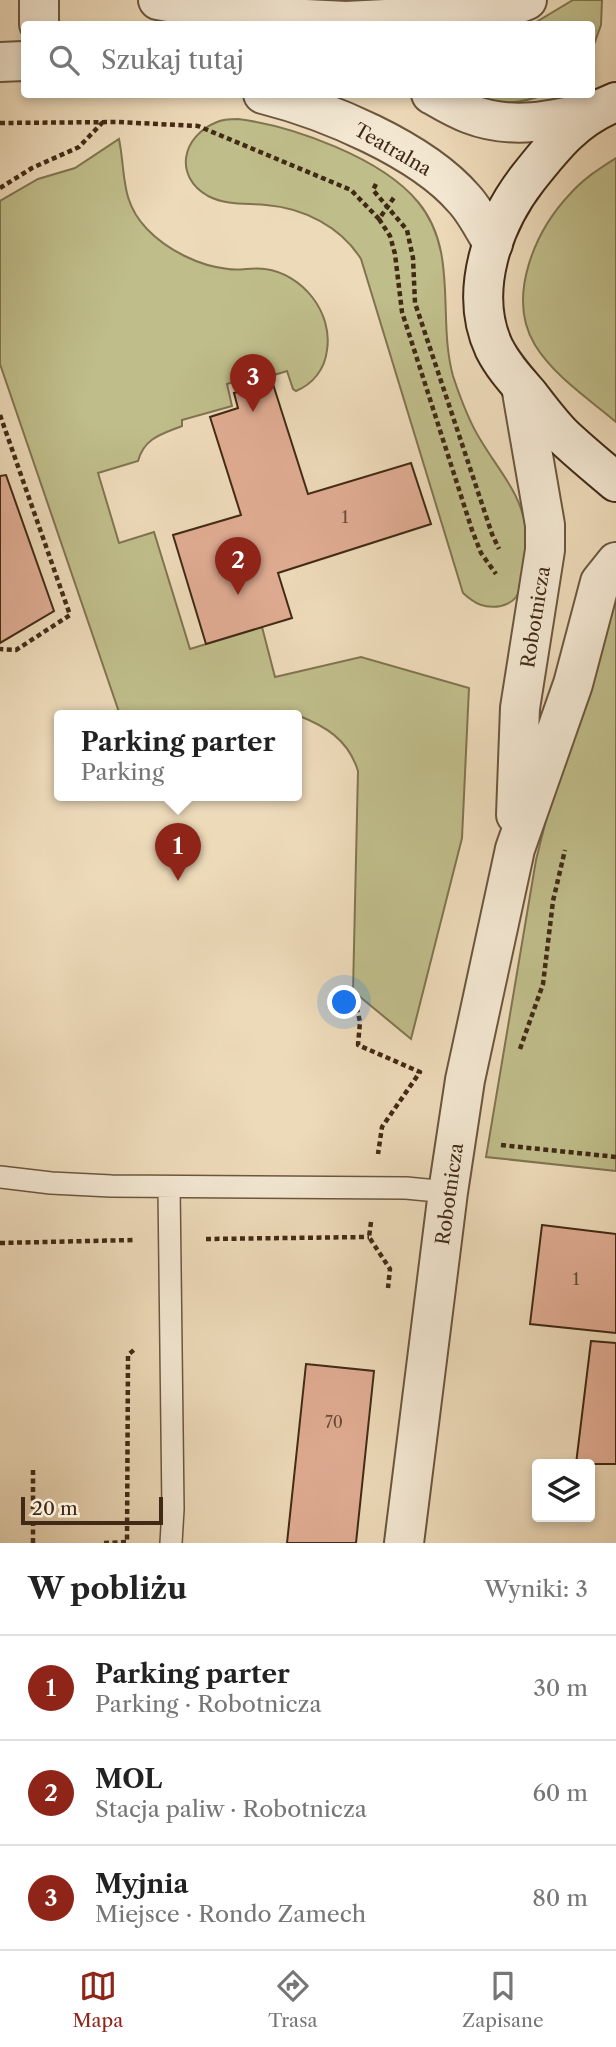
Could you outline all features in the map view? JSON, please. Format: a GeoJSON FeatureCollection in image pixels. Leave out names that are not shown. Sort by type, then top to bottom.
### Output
{"type":"FeatureCollection","features":[{"type":"Feature","properties":{"kind":"street"},"geometry":{"type":"LineString","coordinates":[[39,21],[40,0]]}},
{"type":"Feature","properties":{"kind":"street"},"geometry":{"type":"LineString","coordinates":[[158,0],[256,20],[346,21],[488,13],[527,0]]}},
{"type":"Feature","properties":{"kind":"street"},"geometry":{"type":"LineString","coordinates":[[0,62],[21,61]]}},
{"type":"Feature","properties":{"kind":"street"},"geometry":{"type":"LineString","coordinates":[[616,78],[605,106],[571,128],[512,198],[501,219],[484,283],[487,325],[494,347],[505,366],[562,436],[616,482]]}},
{"type":"Feature","properties":{"kind":"street","name":"Teatralna"},"geometry":{"type":"LineString","coordinates":[[277,98],[306,106],[357,127],[429,168],[462,196],[493,244]]}},
{"type":"Feature","properties":{"kind":"street"},"geometry":{"type":"LineString","coordinates":[[438,98],[470,114],[498,122],[554,120],[605,106]]}},
{"type":"Feature","properties":{"kind":"street","name":"Robotnicza"},"geometry":{"type":"LineString","coordinates":[[515,849],[520,708],[544,564],[545,525],[521,386]]}},
{"type":"Feature","properties":{"kind":"street","name":"Robotnicza"},"geometry":{"type":"LineString","coordinates":[[404,1543],[448,1192],[465,1080],[515,849],[573,684],[600,582],[616,562]]}},
{"type":"Feature","properties":{"kind":"lane"},"geometry":{"type":"LineString","coordinates":[[0,1177],[51,1183],[169,1187],[373,1188],[448,1192]]}},
{"type":"Feature","properties":{"kind":"lane"},"geometry":{"type":"LineString","coordinates":[[169,1187],[173,1509],[171,1543]]}},
{"type":"Feature","properties":{"kind":"path"},"geometry":{"type":"LineString","coordinates":[[0,123],[103,122],[198,126],[351,190]]}},
{"type":"Feature","properties":{"kind":"path"},"geometry":{"type":"LineString","coordinates":[[0,188],[32,169],[79,147],[103,122]]}},
{"type":"Feature","properties":{"kind":"path"},"geometry":{"type":"LineString","coordinates":[[373,190],[407,230],[413,258],[415,303],[492,534],[502,554],[544,564]]}},
{"type":"Feature","properties":{"kind":"path"},"geometry":{"type":"LineString","coordinates":[[379,219],[390,236],[395,254],[402,312],[472,530],[481,553],[497,575],[497,586]]}},
{"type":"Feature","properties":{"kind":"path"},"geometry":{"type":"LineString","coordinates":[[0,415],[70,615],[16,650],[0,649]]}},
{"type":"Feature","properties":{"kind":"path"},"geometry":{"type":"LineString","coordinates":[[517,1060],[543,984],[553,901],[567,839]]}},
{"type":"Feature","properties":{"kind":"path"},"geometry":{"type":"LineString","coordinates":[[353,991],[360,1022],[358,1045],[421,1072],[465,1080]]}},
{"type":"Feature","properties":{"kind":"path"},"geometry":{"type":"LineString","coordinates":[[387,1297],[390,1269],[369,1237],[382,1127],[421,1072],[424,1059]]}},
{"type":"Feature","properties":{"kind":"path"},"geometry":{"type":"LineString","coordinates":[[501,1145],[616,1157]]}},
{"type":"Feature","properties":{"kind":"path"},"geometry":{"type":"LineString","coordinates":[[33,1470],[33,1543]]}},
{"type":"Feature","properties":{"kind":"path"},"geometry":{"type":"LineString","coordinates":[[104,1543],[127,1542]]}},
{"type":"Feature","properties":{"kind":"shaded area"},"geometry":{"type":"Polygon","coordinates":[[[573,0],[602,0],[601,25],[595,42],[595,21],[538,21],[573,0]]]}},
{"type":"Feature","properties":{"kind":"shaded area"},"geometry":{"type":"Polygon","coordinates":[[[476,98],[532,98],[501,103],[474,101],[476,98]]]}},
{"type":"Feature","properties":{"kind":"shaded area"},"geometry":{"type":"Polygon","coordinates":[[[238,119],[310,137],[360,158],[402,186],[418,202],[431,221],[443,263],[453,376],[472,424],[509,483],[524,519],[530,554],[520,589],[511,602],[495,607],[485,606],[463,593],[361,259],[353,248],[332,229],[307,215],[280,207],[230,203],[215,199],[197,188],[190,178],[186,157],[196,137],[205,128],[219,121],[238,119]]]}},
{"type":"Feature","properties":{"kind":"shaded area"},"geometry":{"type":"Polygon","coordinates":[[[119,139],[132,208],[138,219],[155,237],[195,261],[217,267],[256,268],[279,272],[303,287],[320,309],[325,322],[328,336],[326,357],[313,380],[302,388],[296,391],[293,389],[287,371],[274,375],[270,371],[227,384],[232,406],[182,420],[182,426],[149,442],[138,461],[98,473],[119,543],[154,532],[190,649],[262,627],[275,677],[361,657],[469,688],[462,838],[411,1039],[353,991],[358,771],[342,742],[326,729],[302,717],[302,710],[118,710],[0,364],[0,201],[38,179],[75,168],[119,139]]]}},
{"type":"Feature","properties":{"kind":"shaded area"},"geometry":{"type":"Polygon","coordinates":[[[616,158],[616,422],[572,386],[543,356],[527,326],[523,306],[529,265],[546,226],[575,189],[616,158]]]}},
{"type":"Feature","properties":{"kind":"shaded area"},"geometry":{"type":"Polygon","coordinates":[[[616,595],[616,1171],[486,1157],[536,860],[548,812],[616,595]]]}},
{"type":"Feature","properties":{"kind":"building"},"geometry":{"type":"Polygon","coordinates":[[[272,381],[308,494],[411,463],[431,524],[278,573],[292,618],[206,644],[173,535],[241,515],[210,417],[238,408],[234,393],[272,381]]]}},
{"type":"Feature","properties":{"kind":"building"},"geometry":{"type":"Polygon","coordinates":[[[6,475],[54,611],[0,643],[0,476],[6,475]]]}},
{"type":"Feature","properties":{"kind":"building"},"geometry":{"type":"Polygon","coordinates":[[[542,1225],[616,1234],[616,1333],[530,1324],[542,1225]]]}},
{"type":"Feature","properties":{"kind":"building"},"geometry":{"type":"Polygon","coordinates":[[[591,1341],[616,1343],[616,1464],[595,1464],[595,1459],[577,1459],[591,1341]]]}},
{"type":"Feature","properties":{"kind":"building"},"geometry":{"type":"Polygon","coordinates":[[[306,1364],[374,1371],[356,1543],[287,1543],[306,1364]]]}},
{"type":"Feature","properties":{"kind":"place","name":"Myjnia"},"geometry":{"type":"Point","coordinates":[253,412]}},
{"type":"Feature","properties":{"kind":"place","name":"MOL"},"geometry":{"type":"Point","coordinates":[238,595]}},
{"type":"Feature","properties":{"kind":"place","name":"Parking parter"},"geometry":{"type":"Point","coordinates":[178,881]}}]}
